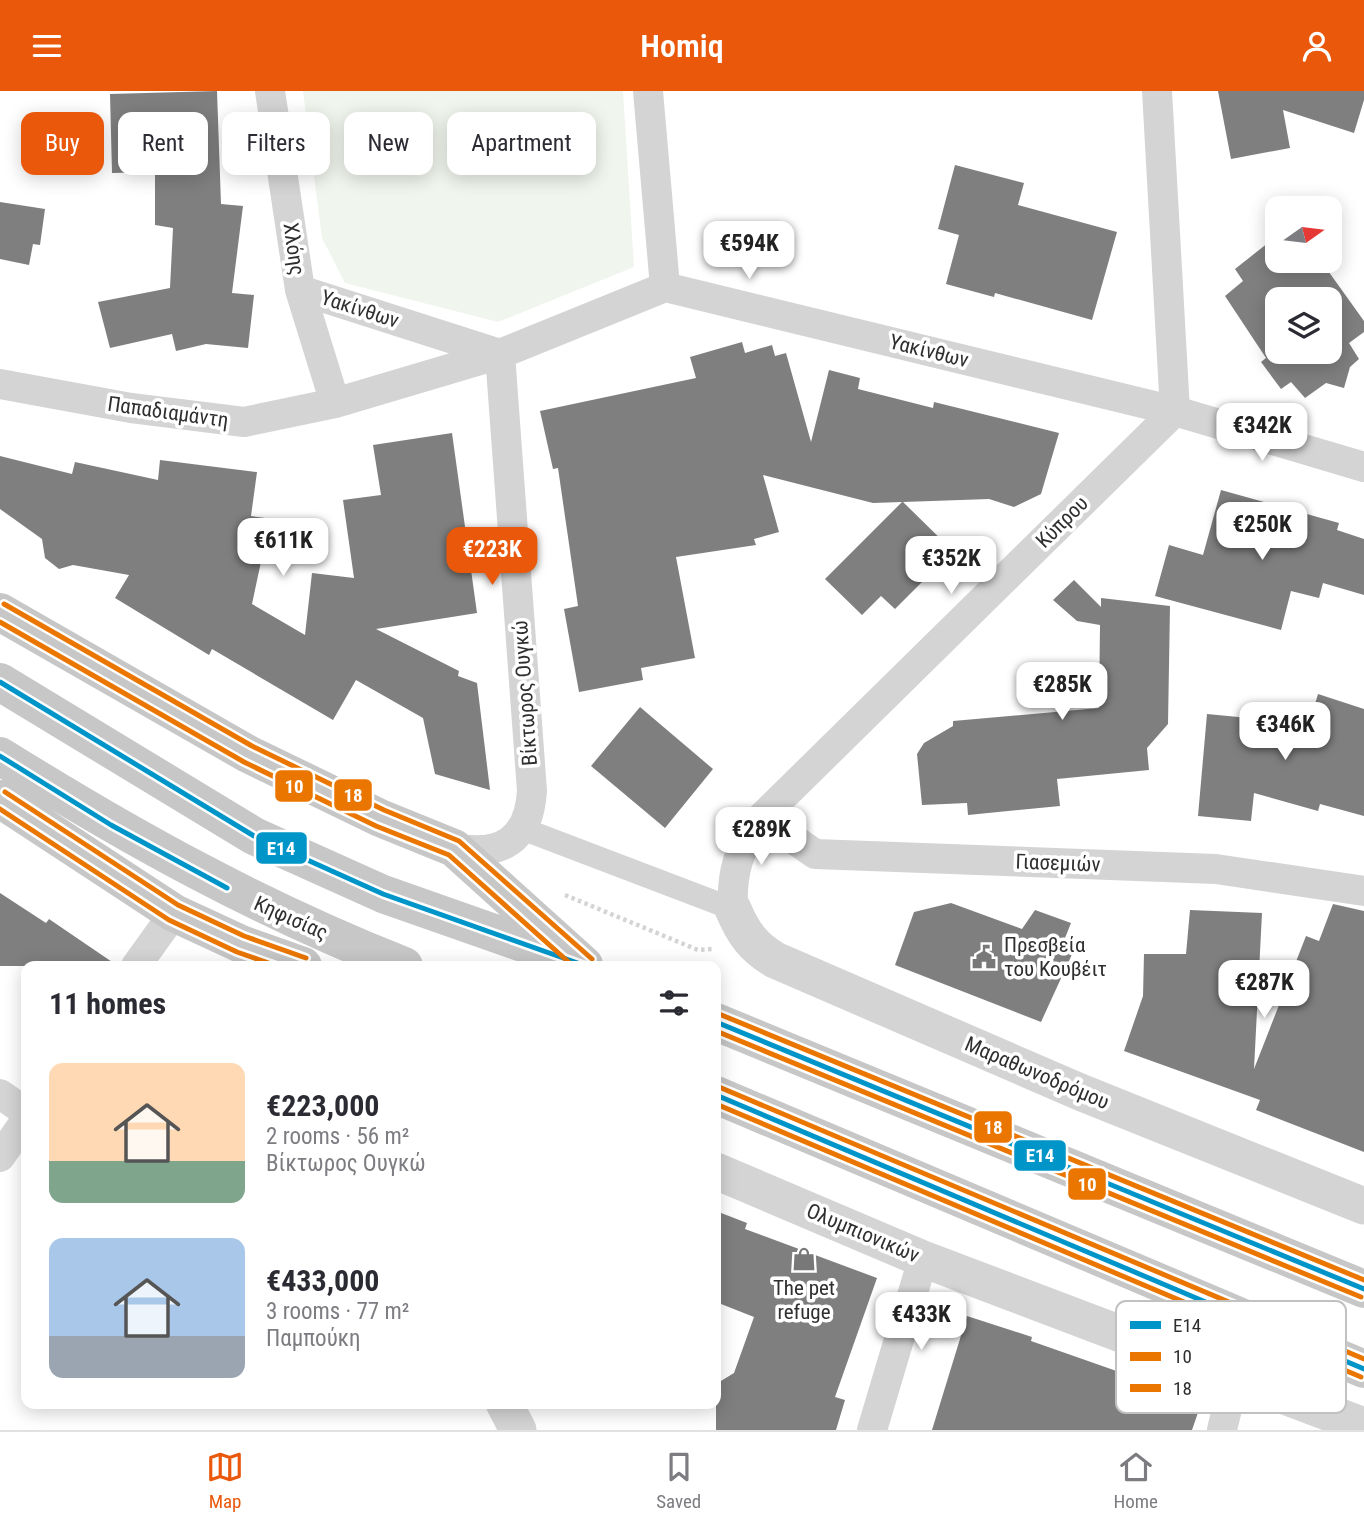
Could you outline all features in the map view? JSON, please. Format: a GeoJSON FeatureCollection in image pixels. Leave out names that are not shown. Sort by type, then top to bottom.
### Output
{"type":"FeatureCollection","features":[{"type":"Feature","properties":{"kind":"main road"},"geometry":{"type":"LineString","coordinates":[[0,612],[248,754],[347,803],[454,848],[500,893],[579,961]]}},
{"type":"Feature","properties":{"kind":"main road"},"geometry":{"type":"LineString","coordinates":[[0,681],[254,836],[383,894],[571,961]]}},
{"type":"Feature","properties":{"kind":"main road","name":"Κηφισίας"},"geometry":{"type":"LineString","coordinates":[[0,756],[111,825],[234,892],[393,961]]}},
{"type":"Feature","properties":{"kind":"main road","name":"Κηφισίας"},"geometry":{"type":"LineString","coordinates":[[0,799],[174,912],[248,955],[278,961]]}},
{"type":"Feature","properties":{"kind":"main road"},"geometry":{"type":"LineString","coordinates":[[721,1024],[1364,1289]]}},
{"type":"Feature","properties":{"kind":"main road"},"geometry":{"type":"LineString","coordinates":[[721,1097],[1203,1301]]}},
{"type":"Feature","properties":{"kind":"main road"},"geometry":{"type":"LineString","coordinates":[[1346,1361],[1364,1369]]}},
{"type":"Feature","properties":{"kind":"street","name":"Χλόης"},"geometry":{"type":"LineString","coordinates":[[270,91],[300,290],[335,403]]}},
{"type":"Feature","properties":{"kind":"street"},"geometry":{"type":"LineString","coordinates":[[335,403],[500,354],[665,287],[649,91]]}},
{"type":"Feature","properties":{"kind":"street"},"geometry":{"type":"LineString","coordinates":[[1157,91],[1175,411]]}},
{"type":"Feature","properties":{"kind":"street","name":"Υακίνθων"},"geometry":{"type":"LineString","coordinates":[[665,287],[1175,411],[1364,467]]}},
{"type":"Feature","properties":{"kind":"street","name":"Υακίνθων"},"geometry":{"type":"LineString","coordinates":[[300,290],[500,354]]}},
{"type":"Feature","properties":{"kind":"street","name":"Βίκτωρος Ουγκώ"},"geometry":{"type":"LineString","coordinates":[[500,354],[532,791],[530,815],[523,829]]}},
{"type":"Feature","properties":{"kind":"street","name":"Παπαδιαμάντη"},"geometry":{"type":"LineString","coordinates":[[0,384],[131,408],[244,422],[335,403]]}},
{"type":"Feature","properties":{"kind":"street","name":"Κύπρου"},"geometry":{"type":"LineString","coordinates":[[733,909],[732,884],[736,860],[747,837],[762,817],[1175,411]]}},
{"type":"Feature","properties":{"kind":"street","name":"Γιασεμιών"},"geometry":{"type":"LineString","coordinates":[[762,817],[815,854],[1216,869],[1364,891]]}},
{"type":"Feature","properties":{"kind":"street"},"geometry":{"type":"LineString","coordinates":[[454,848],[472,852],[492,850],[508,842],[523,829],[733,909]]}},
{"type":"Feature","properties":{"kind":"street","name":"Μαραθωνοδρόμου"},"geometry":{"type":"LineString","coordinates":[[733,909],[755,948],[775,960],[1080,1092],[1364,1206]]}},
{"type":"Feature","properties":{"kind":"street"},"geometry":{"type":"LineString","coordinates":[[140,961],[174,912]]}},
{"type":"Feature","properties":{"kind":"street"},"geometry":{"type":"LineString","coordinates":[[0,1094],[21,1109]]}},
{"type":"Feature","properties":{"kind":"street"},"geometry":{"type":"LineString","coordinates":[[0,1157],[21,1127]]}},
{"type":"Feature","properties":{"kind":"street","name":"Ολυμπιονικών"},"geometry":{"type":"LineString","coordinates":[[721,1173],[923,1259],[1116,1333]]}},
{"type":"Feature","properties":{"kind":"street"},"geometry":{"type":"LineString","coordinates":[[872,1430],[923,1259]]}},
{"type":"Feature","properties":{"kind":"street"},"geometry":{"type":"LineString","coordinates":[[507,1409],[518,1430]]}},
{"type":"Feature","properties":{"kind":"street","name":"Ολυμπιονικών"},"geometry":{"type":"LineString","coordinates":[[1328,1413],[1364,1426]]}},
{"type":"Feature","properties":{"kind":"path"},"geometry":{"type":"LineString","coordinates":[[566,895],[698,950]]}},
{"type":"Feature","properties":{"kind":"shaded area"},"geometry":{"type":"Polygon","coordinates":[[[303,91],[623,91],[634,267],[498,322],[345,283],[322,238],[314,175],[330,175],[330,112],[306,112],[303,91]]]}},
{"type":"Feature","properties":{"kind":"building"},"geometry":{"type":"Polygon","coordinates":[[[217,91],[221,204],[243,206],[232,293],[254,295],[248,348],[206,344],[176,351],[172,334],[110,348],[98,302],[170,288],[173,228],[155,225],[155,175],[208,175],[208,112],[118,112],[118,173],[112,173],[110,94],[217,91]]]}},
{"type":"Feature","properties":{"kind":"building"},"geometry":{"type":"Polygon","coordinates":[[[1218,91],[1364,91],[1364,100],[1354,133],[1283,110],[1290,148],[1231,159],[1218,91]]]}},
{"type":"Feature","properties":{"kind":"building"},"geometry":{"type":"Polygon","coordinates":[[[955,165],[1024,183],[1018,205],[1117,232],[1092,320],[995,293],[994,297],[946,284],[959,235],[938,229],[955,165]]]}},
{"type":"Feature","properties":{"kind":"building"},"geometry":{"type":"Polygon","coordinates":[[[0,202],[45,209],[40,245],[33,244],[29,265],[0,259],[0,202]]]}},
{"type":"Feature","properties":{"kind":"building"},"geometry":{"type":"Polygon","coordinates":[[[1265,245],[1265,273],[1330,273],[1340,287],[1265,287],[1265,356],[1225,296],[1243,281],[1235,269],[1265,245]]]}},
{"type":"Feature","properties":{"kind":"building"},"geometry":{"type":"Polygon","coordinates":[[[1342,290],[1364,321],[1364,332],[1349,343],[1359,359],[1350,367],[1344,388],[1326,383],[1305,398],[1291,382],[1281,389],[1261,362],[1265,359],[1265,364],[1342,364],[1342,290]]]}},
{"type":"Feature","properties":{"kind":"building"},"geometry":{"type":"Polygon","coordinates":[[[742,342],[745,353],[772,345],[775,356],[786,353],[811,442],[829,370],[860,378],[858,389],[933,408],[934,402],[1059,433],[1041,494],[1014,507],[989,499],[903,502],[953,551],[895,609],[881,596],[862,615],[825,579],[902,502],[873,503],[763,475],[779,532],[754,539],[756,545],[676,557],[695,658],[641,668],[643,680],[579,692],[564,609],[578,606],[558,468],[553,469],[540,411],[696,378],[690,357],[742,342]]]}},
{"type":"Feature","properties":{"kind":"building"},"geometry":{"type":"Polygon","coordinates":[[[452,433],[477,613],[376,629],[459,671],[458,676],[477,683],[490,790],[435,774],[423,718],[356,680],[333,720],[212,649],[209,655],[115,598],[129,575],[73,565],[59,569],[45,558],[42,539],[0,509],[0,456],[72,474],[75,462],[158,480],[160,460],[257,472],[251,516],[265,518],[261,542],[265,543],[252,604],[305,635],[312,573],[354,578],[343,500],[381,495],[373,445],[452,433]]]}},
{"type":"Feature","properties":{"kind":"building"},"geometry":{"type":"Polygon","coordinates":[[[1221,490],[1339,523],[1337,530],[1364,539],[1364,595],[1323,583],[1319,598],[1291,591],[1281,630],[1155,596],[1169,545],[1203,555],[1221,490]]]}},
{"type":"Feature","properties":{"kind":"building"},"geometry":{"type":"Polygon","coordinates":[[[1074,580],[1101,607],[1101,598],[1170,606],[1168,724],[1147,748],[1149,770],[1057,779],[1060,806],[968,815],[967,803],[922,805],[917,754],[924,743],[953,726],[953,721],[1099,708],[1100,625],[1077,621],[1053,600],[1074,580]]]}},
{"type":"Feature","properties":{"kind":"building"},"geometry":{"type":"Polygon","coordinates":[[[1318,694],[1364,709],[1364,816],[1320,804],[1318,811],[1254,793],[1251,821],[1198,816],[1207,714],[1309,724],[1318,694]]]}},
{"type":"Feature","properties":{"kind":"building"},"geometry":{"type":"Polygon","coordinates":[[[640,707],[713,769],[665,828],[591,766],[640,707]]]}},
{"type":"Feature","properties":{"kind":"building"},"geometry":{"type":"Polygon","coordinates":[[[0,893],[46,923],[49,919],[111,961],[21,961],[21,966],[0,966],[0,893]]]}},
{"type":"Feature","properties":{"kind":"building","name":"Πρεσβεία του Κουβέιτ"},"geometry":{"type":"Polygon","coordinates":[[[951,903],[1022,929],[1035,910],[1071,923],[1063,943],[1074,950],[1041,1022],[895,965],[914,912],[951,903]]]}},
{"type":"Feature","properties":{"kind":"building"},"geometry":{"type":"Polygon","coordinates":[[[1333,904],[1364,911],[1364,1152],[1256,1110],[1260,1100],[1124,1051],[1143,996],[1144,954],[1186,954],[1190,910],[1262,913],[1254,1069],[1306,936],[1319,941],[1333,904]]]}},
{"type":"Feature","properties":{"kind":"building"},"geometry":{"type":"Polygon","coordinates":[[[721,1213],[747,1223],[745,1229],[877,1278],[835,1397],[845,1400],[836,1430],[716,1430],[716,1409],[721,1409],[721,1381],[734,1373],[754,1317],[721,1304],[721,1213]]]}},
{"type":"Feature","properties":{"kind":"building"},"geometry":{"type":"Polygon","coordinates":[[[967,1316],[1032,1337],[1031,1341],[1116,1371],[1116,1413],[1198,1413],[1192,1430],[932,1430],[967,1316]]]}},
{"type":"Feature","properties":{"kind":"transit line","name":"18"},"geometry":{"type":"LineString","coordinates":[[4,604],[252,746],[384,810],[459,841],[592,959]]}},
{"type":"Feature","properties":{"kind":"transit line","name":"10"},"geometry":{"type":"LineString","coordinates":[[0,622],[244,762],[376,826],[449,855],[567,961]]}},
{"type":"Feature","properties":{"kind":"transit line","name":"Ε14"},"geometry":{"type":"LineString","coordinates":[[0,682],[254,836],[383,894],[572,961]]}},
{"type":"Feature","properties":{"kind":"transit line","name":"Ε14"},"geometry":{"type":"LineString","coordinates":[[0,756],[111,825],[227,888]]}},
{"type":"Feature","properties":{"kind":"transit line","name":"18"},"geometry":{"type":"LineString","coordinates":[[5,792],[178,905],[244,936],[306,958]]}},
{"type":"Feature","properties":{"kind":"transit line","name":"10"},"geometry":{"type":"LineString","coordinates":[[0,809],[169,920],[263,961]]}},
{"type":"Feature","properties":{"kind":"transit line","name":"18"},"geometry":{"type":"LineString","coordinates":[[721,1015],[1364,1280]]}},
{"type":"Feature","properties":{"kind":"transit line","name":"Ε14"},"geometry":{"type":"LineString","coordinates":[[721,1024],[1364,1289]]}},
{"type":"Feature","properties":{"kind":"transit line","name":"10"},"geometry":{"type":"LineString","coordinates":[[721,1033],[1361,1297]]}},
{"type":"Feature","properties":{"kind":"transit line","name":"18"},"geometry":{"type":"LineString","coordinates":[[721,1088],[1226,1301]]}},
{"type":"Feature","properties":{"kind":"transit line","name":"Ε14"},"geometry":{"type":"LineString","coordinates":[[721,1097],[1203,1301]]}},
{"type":"Feature","properties":{"kind":"transit line","name":"10"},"geometry":{"type":"LineString","coordinates":[[721,1106],[1181,1301]]}},
{"type":"Feature","properties":{"kind":"transit line","name":"18"},"geometry":{"type":"LineString","coordinates":[[1346,1351],[1364,1359]]}},
{"type":"Feature","properties":{"kind":"transit line","name":"Ε14"},"geometry":{"type":"LineString","coordinates":[[1346,1361],[1364,1369]]}},
{"type":"Feature","properties":{"kind":"transit line","name":"10"},"geometry":{"type":"LineString","coordinates":[[1346,1371],[1361,1377]]}},
{"type":"Feature","properties":{"kind":"place","name":"Πρεσβεία του Κουβέιτ"},"geometry":{"type":"Point","coordinates":[984,957]}},
{"type":"Feature","properties":{"kind":"place","name":"The pet refuge"},"geometry":{"type":"Point","coordinates":[804,1259]}}]}
